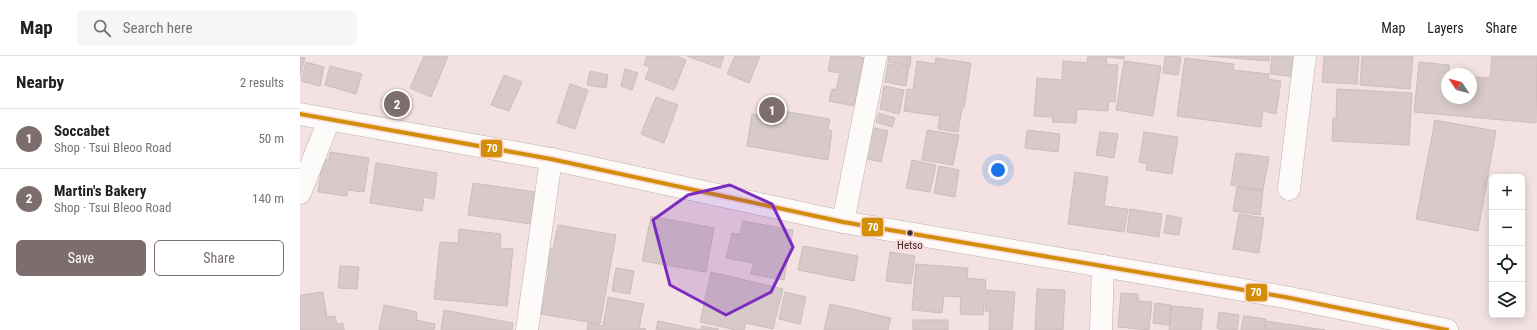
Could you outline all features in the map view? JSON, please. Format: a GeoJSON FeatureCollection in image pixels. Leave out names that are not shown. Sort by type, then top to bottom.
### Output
{"type":"FeatureCollection","features":[{"type":"Feature","properties":{"kind":"street"},"geometry":{"type":"LineString","coordinates":[[843,222],[876,56]]}},
{"type":"Feature","properties":{"kind":"street"},"geometry":{"type":"LineString","coordinates":[[1290,189],[1305,56]]}},
{"type":"Feature","properties":{"kind":"street"},"geometry":{"type":"LineString","coordinates":[[300,114],[551,159],[843,222],[1285,297],[1447,330]]}},
{"type":"Feature","properties":{"kind":"street"},"geometry":{"type":"LineString","coordinates":[[300,193],[329,120]]}},
{"type":"Feature","properties":{"kind":"street"},"geometry":{"type":"LineString","coordinates":[[527,330],[551,159]]}},
{"type":"Feature","properties":{"kind":"street"},"geometry":{"type":"LineString","coordinates":[[1101,330],[1103,266]]}},
{"type":"Feature","properties":{"kind":"highlighted area"},"geometry":{"type":"Polygon","coordinates":[[[730,185],[772,204],[793,247],[771,292],[726,315],[670,285],[653,220],[688,195],[730,185]]]}},
{"type":"Feature","properties":{"kind":"building"},"geometry":{"type":"Polygon","coordinates":[[[424,56],[448,56],[431,97],[410,88],[424,56]]]}},
{"type":"Feature","properties":{"kind":"building"},"geometry":{"type":"Polygon","coordinates":[[[647,56],[676,56],[686,60],[674,90],[645,79],[650,67],[644,65],[647,56]]]}},
{"type":"Feature","properties":{"kind":"building"},"geometry":{"type":"Polygon","coordinates":[[[687,56],[724,56],[720,68],[687,56]]]}},
{"type":"Feature","properties":{"kind":"building"},"geometry":{"type":"Polygon","coordinates":[[[735,56],[760,56],[749,83],[727,74],[735,56]]]}},
{"type":"Feature","properties":{"kind":"building"},"geometry":{"type":"Polygon","coordinates":[[[831,56],[854,56],[864,58],[854,106],[829,101],[832,89],[836,90],[840,73],[828,71],[831,56]]]}},
{"type":"Feature","properties":{"kind":"building"},"geometry":{"type":"Polygon","coordinates":[[[889,56],[911,56],[910,66],[888,62],[889,56]]]}},
{"type":"Feature","properties":{"kind":"building"},"geometry":{"type":"Polygon","coordinates":[[[1088,56],[1107,56],[1106,64],[1118,65],[1115,102],[1109,101],[1108,111],[1077,109],[1076,123],[1052,122],[1053,117],[1034,116],[1037,78],[1062,80],[1063,61],[1087,63],[1088,56]]]}},
{"type":"Feature","properties":{"kind":"building"},"geometry":{"type":"Polygon","coordinates":[[[1124,56],[1124,59],[1107,57],[1124,56]]]}},
{"type":"Feature","properties":{"kind":"building"},"geometry":{"type":"Polygon","coordinates":[[[1165,56],[1181,57],[1178,75],[1163,73],[1165,56]]]}},
{"type":"Feature","properties":{"kind":"building"},"geometry":{"type":"Polygon","coordinates":[[[1209,56],[1269,56],[1269,61],[1209,56]]]}},
{"type":"Feature","properties":{"kind":"building"},"geometry":{"type":"Polygon","coordinates":[[[1272,56],[1300,56],[1297,77],[1270,74],[1272,56]]]}},
{"type":"Feature","properties":{"kind":"building"},"geometry":{"type":"Polygon","coordinates":[[[1324,56],[1359,56],[1357,84],[1322,82],[1324,56]]]}},
{"type":"Feature","properties":{"kind":"building"},"geometry":{"type":"Polygon","coordinates":[[[1362,56],[1413,56],[1410,89],[1360,85],[1362,56]]]}},
{"type":"Feature","properties":{"kind":"building"},"geometry":{"type":"Polygon","coordinates":[[[1492,56],[1537,56],[1536,123],[1414,112],[1419,62],[1449,65],[1449,68],[1441,68],[1441,104],[1477,104],[1477,77],[1490,78],[1492,56]]]}},
{"type":"Feature","properties":{"kind":"building"},"geometry":{"type":"Polygon","coordinates":[[[300,57],[305,58],[300,76],[300,57]]]}},
{"type":"Feature","properties":{"kind":"building"},"geometry":{"type":"Polygon","coordinates":[[[936,58],[971,63],[964,108],[962,108],[958,132],[938,129],[940,116],[904,111],[907,89],[913,90],[917,61],[935,64],[936,58]]]}},
{"type":"Feature","properties":{"kind":"building"},"geometry":{"type":"Polygon","coordinates":[[[1185,58],[1234,64],[1233,70],[1269,74],[1268,79],[1281,81],[1276,114],[1263,111],[1261,127],[1177,116],[1185,58]]]}},
{"type":"Feature","properties":{"kind":"building"},"geometry":{"type":"Polygon","coordinates":[[[1124,61],[1161,66],[1153,116],[1116,110],[1124,61]]]}},
{"type":"Feature","properties":{"kind":"building"},"geometry":{"type":"Polygon","coordinates":[[[306,62],[324,67],[320,86],[301,81],[306,62]]]}},
{"type":"Feature","properties":{"kind":"building"},"geometry":{"type":"Polygon","coordinates":[[[888,64],[909,67],[906,86],[885,82],[888,64]]]}},
{"type":"Feature","properties":{"kind":"building"},"geometry":{"type":"Polygon","coordinates":[[[330,66],[362,74],[356,94],[325,85],[330,66]]]}},
{"type":"Feature","properties":{"kind":"building"},"geometry":{"type":"Polygon","coordinates":[[[625,69],[638,73],[632,90],[621,86],[625,69]]]}},
{"type":"Feature","properties":{"kind":"building"},"geometry":{"type":"Polygon","coordinates":[[[590,71],[608,75],[606,88],[587,85],[590,71]]]}},
{"type":"Feature","properties":{"kind":"building"},"geometry":{"type":"Polygon","coordinates":[[[504,75],[522,82],[509,111],[491,105],[504,75]]]}},
{"type":"Feature","properties":{"kind":"building"},"geometry":{"type":"Polygon","coordinates":[[[570,84],[588,90],[575,129],[557,123],[570,84]]]}},
{"type":"Feature","properties":{"kind":"building"},"geometry":{"type":"Polygon","coordinates":[[[884,86],[904,90],[899,114],[880,109],[884,86]]]}},
{"type":"Feature","properties":{"kind":"building"},"geometry":{"type":"Polygon","coordinates":[[[1337,89],[1412,93],[1409,145],[1332,141],[1333,118],[1336,118],[1337,89]]]}},
{"type":"Feature","properties":{"kind":"building"},"geometry":{"type":"Polygon","coordinates":[[[656,97],[678,105],[664,143],[641,134],[656,97]]]}},
{"type":"Feature","properties":{"kind":"building"},"geometry":{"type":"Polygon","coordinates":[[[765,108],[830,119],[828,130],[832,131],[828,160],[747,146],[752,114],[763,116],[765,108]]]}},
{"type":"Feature","properties":{"kind":"building"},"geometry":{"type":"Polygon","coordinates":[[[879,113],[895,118],[892,127],[876,122],[879,113]]]}},
{"type":"Feature","properties":{"kind":"building"},"geometry":{"type":"Polygon","coordinates":[[[1435,120],[1496,131],[1478,231],[1416,219],[1435,120]]]}},
{"type":"Feature","properties":{"kind":"building"},"geometry":{"type":"Polygon","coordinates":[[[869,127],[888,131],[881,162],[862,158],[869,127]]]}},
{"type":"Feature","properties":{"kind":"building"},"geometry":{"type":"Polygon","coordinates":[[[927,130],[959,135],[953,165],[922,160],[927,130]]]}},
{"type":"Feature","properties":{"kind":"building"},"geometry":{"type":"Polygon","coordinates":[[[1027,130],[1060,134],[1058,152],[1025,148],[1027,130]]]}},
{"type":"Feature","properties":{"kind":"building"},"geometry":{"type":"Polygon","coordinates":[[[1100,132],[1118,134],[1114,158],[1096,155],[1100,132]]]}},
{"type":"Feature","properties":{"kind":"building"},"geometry":{"type":"Polygon","coordinates":[[[1144,132],[1178,137],[1172,174],[1146,170],[1147,164],[1139,162],[1144,132]]]}},
{"type":"Feature","properties":{"kind":"building"},"geometry":{"type":"Polygon","coordinates":[[[330,152],[369,158],[364,192],[348,190],[347,196],[318,192],[323,159],[329,160],[330,152]]]}},
{"type":"Feature","properties":{"kind":"building"},"geometry":{"type":"Polygon","coordinates":[[[1236,153],[1269,157],[1263,190],[1231,185],[1236,153]]]}},
{"type":"Feature","properties":{"kind":"building"},"geometry":{"type":"Polygon","coordinates":[[[912,160],[936,165],[930,192],[906,188],[912,160]]]}},
{"type":"Feature","properties":{"kind":"building"},"geometry":{"type":"Polygon","coordinates":[[[376,163],[437,173],[434,199],[424,197],[422,211],[370,203],[376,163]]]}},
{"type":"Feature","properties":{"kind":"building"},"geometry":{"type":"Polygon","coordinates":[[[939,166],[959,170],[955,197],[934,193],[939,166]]]}},
{"type":"Feature","properties":{"kind":"building"},"geometry":{"type":"Polygon","coordinates":[[[1075,172],[1108,177],[1104,206],[1128,209],[1124,232],[1068,224],[1075,172]]]}},
{"type":"Feature","properties":{"kind":"building"},"geometry":{"type":"Polygon","coordinates":[[[473,183],[536,192],[531,224],[468,215],[473,183]]]}},
{"type":"Feature","properties":{"kind":"building"},"geometry":{"type":"Polygon","coordinates":[[[1237,187],[1263,191],[1260,215],[1233,211],[1237,187]]]}},
{"type":"Feature","properties":{"kind":"building"},"geometry":{"type":"Polygon","coordinates":[[[1130,209],[1162,214],[1159,237],[1127,232],[1130,209]]]}},
{"type":"Feature","properties":{"kind":"building"},"geometry":{"type":"Polygon","coordinates":[[[1239,214],[1264,218],[1259,253],[1233,249],[1239,214]]]}},
{"type":"Feature","properties":{"kind":"building"},"geometry":{"type":"Polygon","coordinates":[[[1167,215],[1182,218],[1179,235],[1164,233],[1167,215]]]}},
{"type":"Feature","properties":{"kind":"building"},"geometry":{"type":"Polygon","coordinates":[[[651,216],[714,228],[706,272],[642,261],[651,216]]]}},
{"type":"Feature","properties":{"kind":"building"},"geometry":{"type":"Polygon","coordinates":[[[743,221],[793,230],[784,280],[751,274],[753,263],[726,258],[732,233],[740,234],[743,221]]]}},
{"type":"Feature","properties":{"kind":"building"},"geometry":{"type":"Polygon","coordinates":[[[558,225],[616,235],[600,324],[541,314],[549,270],[544,269],[548,248],[553,249],[558,225]]]}},
{"type":"Feature","properties":{"kind":"building"},"geometry":{"type":"Polygon","coordinates":[[[459,229],[501,234],[500,248],[513,249],[507,306],[434,299],[440,242],[458,243],[459,229]]]}},
{"type":"Feature","properties":{"kind":"building"},"geometry":{"type":"Polygon","coordinates":[[[803,246],[858,256],[854,281],[798,270],[803,246]]]}},
{"type":"Feature","properties":{"kind":"building"},"geometry":{"type":"Polygon","coordinates":[[[890,252],[915,256],[911,284],[886,281],[890,252]]]}},
{"type":"Feature","properties":{"kind":"building"},"geometry":{"type":"Polygon","coordinates":[[[916,264],[968,268],[967,278],[986,280],[983,315],[960,314],[961,297],[944,296],[942,313],[912,310],[916,264]]]}},
{"type":"Feature","properties":{"kind":"building"},"geometry":{"type":"Polygon","coordinates":[[[340,266],[359,267],[357,289],[338,288],[340,266]]]}},
{"type":"Feature","properties":{"kind":"building"},"geometry":{"type":"Polygon","coordinates":[[[616,268],[634,271],[630,294],[612,291],[616,268]]]}},
{"type":"Feature","properties":{"kind":"building"},"geometry":{"type":"Polygon","coordinates":[[[711,272],[783,289],[773,329],[746,323],[744,330],[736,330],[700,322],[711,272]]]}},
{"type":"Feature","properties":{"kind":"building"},"geometry":{"type":"Polygon","coordinates":[[[1037,289],[1065,290],[1063,330],[1035,330],[1037,289]]]}},
{"type":"Feature","properties":{"kind":"building"},"geometry":{"type":"Polygon","coordinates":[[[987,290],[1015,292],[1012,330],[989,330],[990,311],[985,311],[987,290]]]}},
{"type":"Feature","properties":{"kind":"building"},"geometry":{"type":"Polygon","coordinates":[[[323,292],[327,317],[335,316],[337,324],[343,323],[344,330],[300,330],[300,295],[323,292]]]}},
{"type":"Feature","properties":{"kind":"building"},"geometry":{"type":"Polygon","coordinates":[[[785,292],[806,297],[800,324],[779,319],[785,292]]]}},
{"type":"Feature","properties":{"kind":"building"},"geometry":{"type":"Polygon","coordinates":[[[1121,293],[1138,294],[1138,301],[1152,302],[1149,330],[1118,327],[1121,293]]]}},
{"type":"Feature","properties":{"kind":"building"},"geometry":{"type":"Polygon","coordinates":[[[608,297],[644,304],[639,328],[646,329],[587,330],[588,323],[603,326],[608,297]]]}},
{"type":"Feature","properties":{"kind":"building"},"geometry":{"type":"Polygon","coordinates":[[[1155,303],[1171,305],[1169,325],[1153,323],[1155,303]]]}},
{"type":"Feature","properties":{"kind":"building"},"geometry":{"type":"Polygon","coordinates":[[[830,304],[891,318],[888,330],[824,330],[830,304]]]}},
{"type":"Feature","properties":{"kind":"building"},"geometry":{"type":"Polygon","coordinates":[[[384,305],[417,312],[416,320],[435,324],[434,330],[379,330],[384,305]]]}},
{"type":"Feature","properties":{"kind":"building"},"geometry":{"type":"Polygon","coordinates":[[[1172,306],[1203,309],[1201,330],[1169,330],[1172,306]]]}},
{"type":"Feature","properties":{"kind":"building"},"geometry":{"type":"Polygon","coordinates":[[[444,310],[513,323],[512,330],[441,330],[444,310]]]}},
{"type":"Feature","properties":{"kind":"building"},"geometry":{"type":"Polygon","coordinates":[[[1219,312],[1239,315],[1237,330],[1221,330],[1217,328],[1219,312]]]}},
{"type":"Feature","properties":{"kind":"building"},"geometry":{"type":"Polygon","coordinates":[[[1244,316],[1266,319],[1264,330],[1241,330],[1244,316]]]}},
{"type":"Feature","properties":{"kind":"building"},"geometry":{"type":"Polygon","coordinates":[[[913,320],[948,320],[948,330],[913,330],[913,320]]]}},
{"type":"Feature","properties":{"kind":"building"},"geometry":{"type":"Polygon","coordinates":[[[658,321],[701,330],[656,330],[658,321]]]}},
{"type":"Feature","properties":{"kind":"building"},"geometry":{"type":"Polygon","coordinates":[[[1266,321],[1325,330],[1265,330],[1266,321]]]}},
{"type":"Feature","properties":{"kind":"building"},"geometry":{"type":"Polygon","coordinates":[[[702,326],[718,329],[718,330],[701,330],[702,326]]]}},
{"type":"Feature","properties":{"kind":"transit line","name":"70"},"geometry":{"type":"LineString","coordinates":[[300,114],[551,159],[843,222],[1285,297],[1447,330]]}},
{"type":"Feature","properties":{"kind":"place","name":"Martin's Bakery"},"geometry":{"type":"Point","coordinates":[397,104]}},
{"type":"Feature","properties":{"kind":"place","name":"Soccabet"},"geometry":{"type":"Point","coordinates":[772,110]}},
{"type":"Feature","properties":{"kind":"place","name":"Hetso"},"geometry":{"type":"Point","coordinates":[910,233]}}]}
